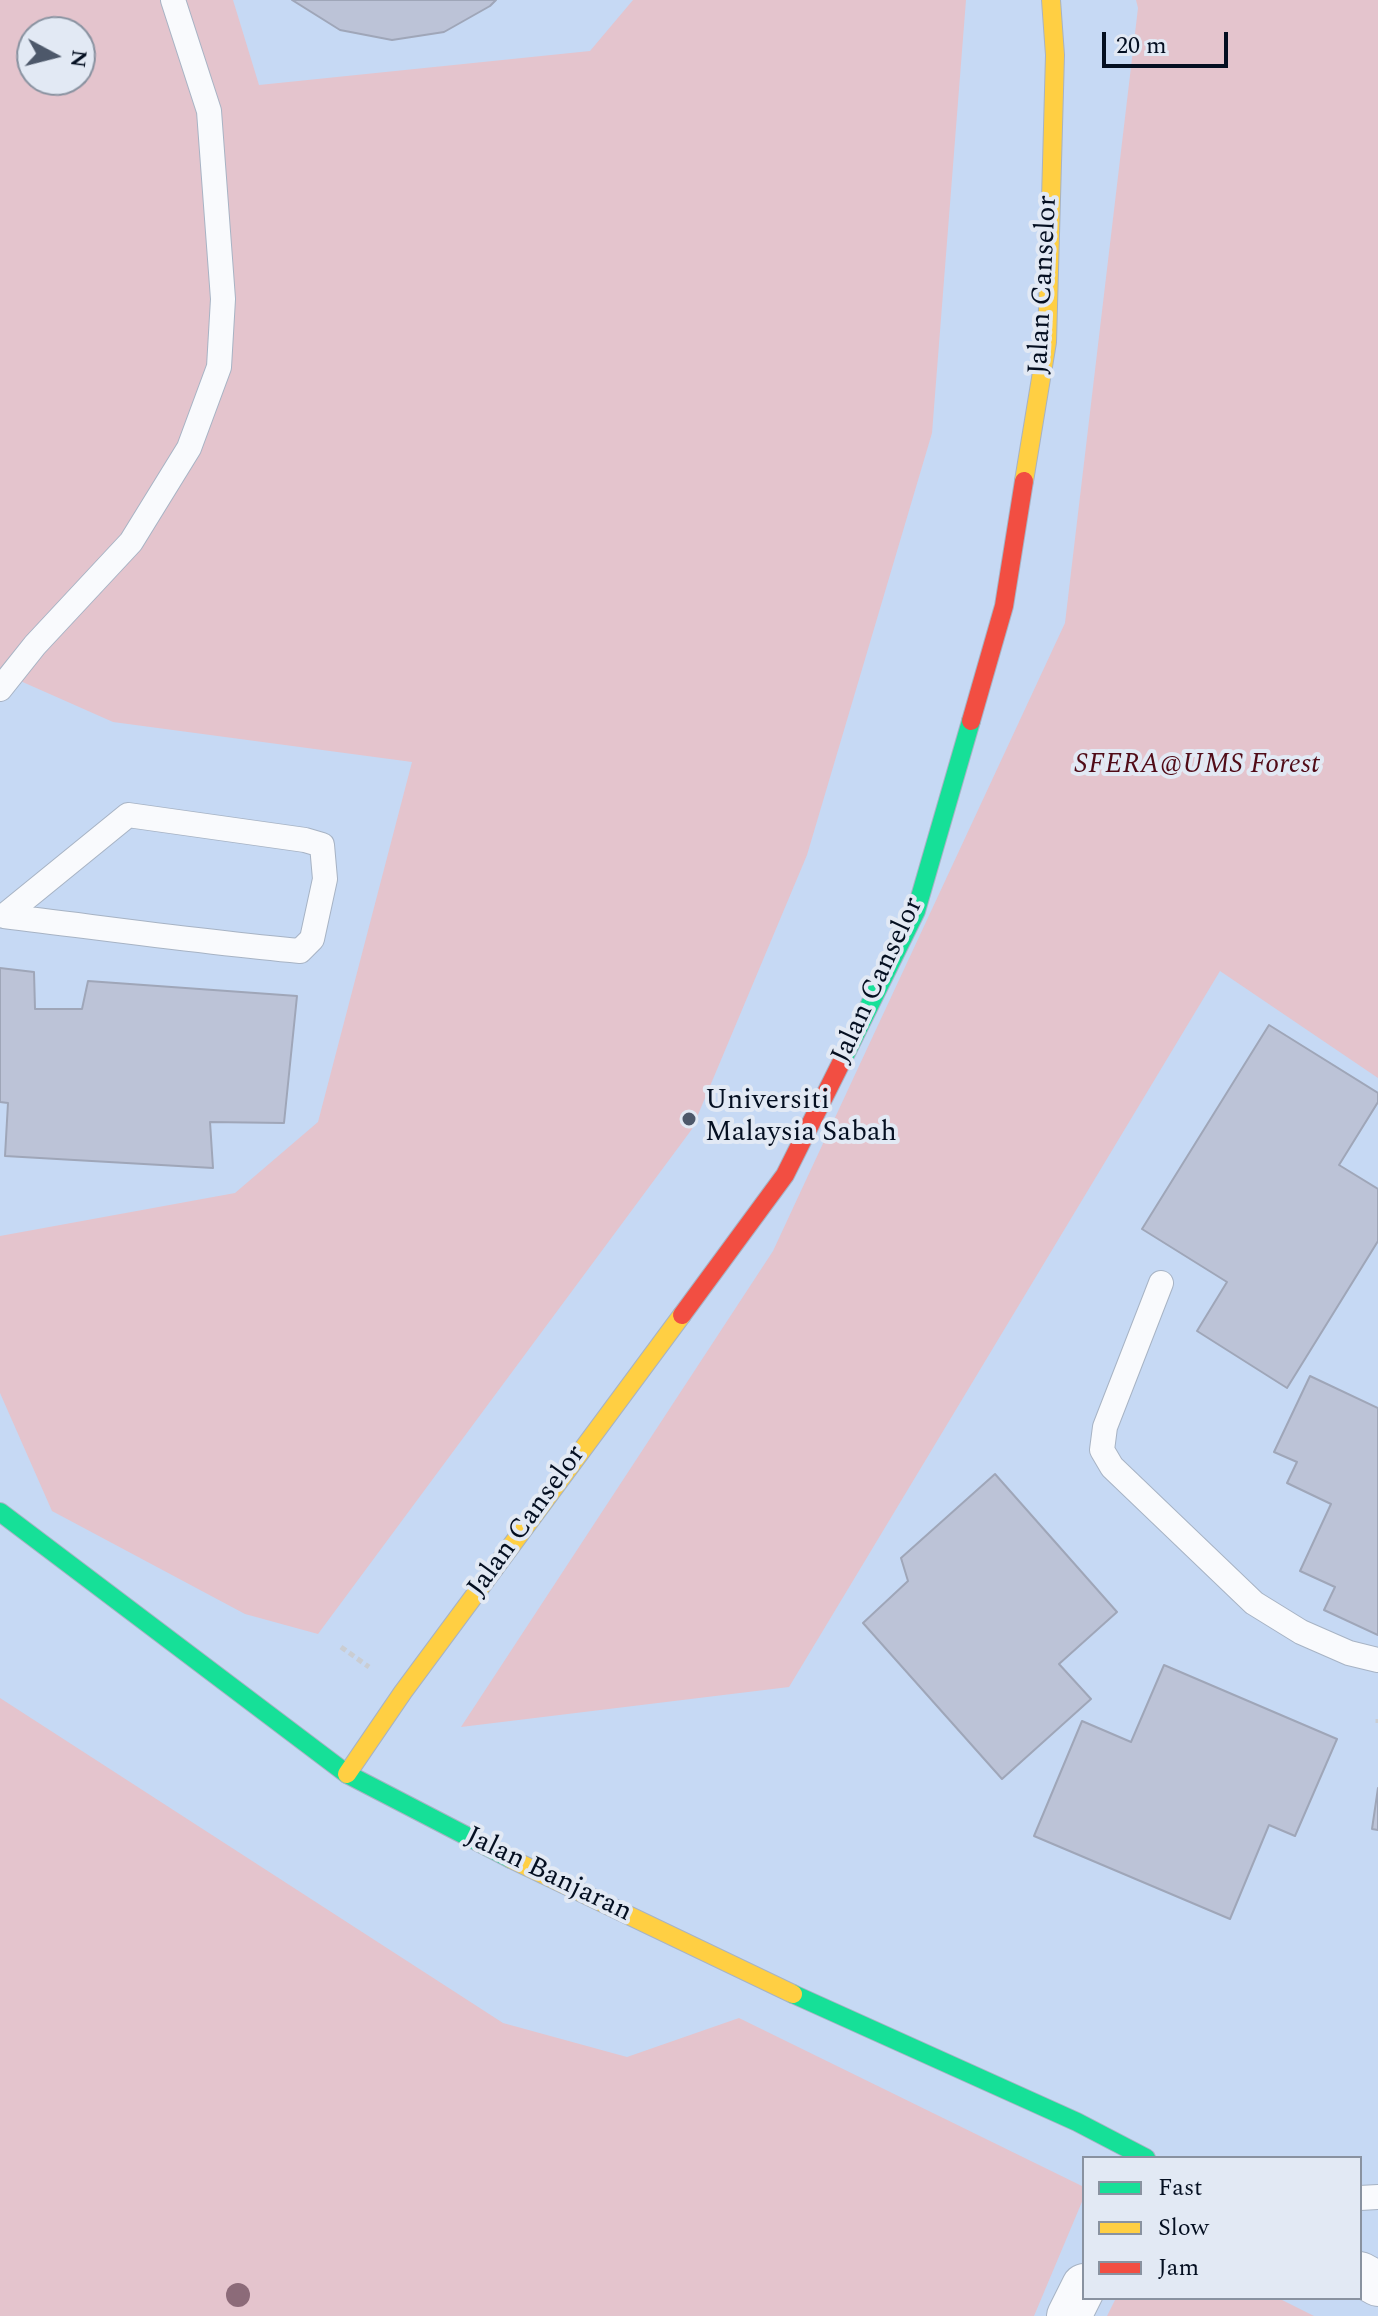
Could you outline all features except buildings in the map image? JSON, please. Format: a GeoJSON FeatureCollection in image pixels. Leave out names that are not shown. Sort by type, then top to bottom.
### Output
{"type":"FeatureCollection","features":[{"type":"Feature","properties":{"kind":"street","name":"Jalan Canselor"},"geometry":{"type":"LineString","coordinates":[[347,1774],[412,1679],[785,1175],[916,911],[1004,606],[1047,342],[1055,55],[1051,0]]}},
{"type":"Feature","properties":{"kind":"street","name":"Jalan Banjaran"},"geometry":{"type":"LineString","coordinates":[[0,1512],[347,1774],[720,1961],[1077,2122],[1142,2156]]}},
{"type":"Feature","properties":{"kind":"street"},"geometry":{"type":"LineString","coordinates":[[1069,2316],[1082,2290]]}},
{"type":"Feature","properties":{"kind":"lane"},"geometry":{"type":"LineString","coordinates":[[0,689],[35,645],[131,542],[189,448],[219,367],[223,299],[209,111],[173,0]]}},
{"type":"Feature","properties":{"kind":"lane"},"geometry":{"type":"LineString","coordinates":[[128,815],[322,845],[325,879],[312,939],[300,951],[190,940],[2,909],[128,815]]}},
{"type":"Feature","properties":{"kind":"lane"},"geometry":{"type":"LineString","coordinates":[[1161,1283],[1105,1427],[1102,1450],[1112,1467],[1254,1603],[1301,1632],[1349,1653],[1378,1660]]}},
{"type":"Feature","properties":{"kind":"shaded area","name":"Universiti Malaysia Sabah"},"geometry":{"type":"Polygon","coordinates":[[[0,0],[1378,0],[1378,2316],[0,2316],[0,0]]]}},
{"type":"Feature","properties":{"kind":"green space"},"geometry":{"type":"Polygon","coordinates":[[[0,0],[233,0],[259,85],[590,51],[633,0],[966,0],[932,433],[807,855],[692,1129],[318,1634],[245,1614],[52,1511],[0,1393],[0,1236],[235,1193],[318,1122],[412,762],[113,722],[0,672],[0,0]]]}},
{"type":"Feature","properties":{"kind":"green space","name":"SFERA@UMS Forest"},"geometry":{"type":"Polygon","coordinates":[[[1136,0],[1378,0],[1378,1078],[1220,971],[789,1687],[461,1727],[773,1251],[1065,623],[1138,8],[1136,0]]]}},
{"type":"Feature","properties":{"kind":"green space"},"geometry":{"type":"Polygon","coordinates":[[[0,1698],[503,2023],[627,2057],[739,2018],[1082,2186],[1082,2202],[1034,2316],[0,2316],[0,1698]]]}},
{"type":"Feature","properties":{"kind":"green space"},"geometry":{"type":"Polygon","coordinates":[[[1115,2300],[1282,2300],[1314,2316],[1107,2316],[1115,2300]]]}},
{"type":"Feature","properties":{"kind":"traffic: fast"},"geometry":{"type":"LineString","coordinates":[[842,1061],[916,911],[971,721]]}},
{"type":"Feature","properties":{"kind":"traffic: fast"},"geometry":{"type":"LineString","coordinates":[[0,1512],[347,1774],[511,1859]]}},
{"type":"Feature","properties":{"kind":"traffic: fast"},"geometry":{"type":"LineString","coordinates":[[793,1994],[1077,2122],[1142,2156]]}},
{"type":"Feature","properties":{"kind":"traffic: slow"},"geometry":{"type":"LineString","coordinates":[[1024,481],[1047,342],[1055,55],[1051,0]]}},
{"type":"Feature","properties":{"kind":"traffic: slow"},"geometry":{"type":"LineString","coordinates":[[347,1774],[403,1692],[682,1315]]}},
{"type":"Feature","properties":{"kind":"traffic: slow"},"geometry":{"type":"LineString","coordinates":[[511,1859],[793,1994]]}},
{"type":"Feature","properties":{"kind":"traffic: jam"},"geometry":{"type":"LineString","coordinates":[[971,721],[1004,606],[1024,481]]}},
{"type":"Feature","properties":{"kind":"traffic: jam"},"geometry":{"type":"LineString","coordinates":[[682,1315],[785,1175],[842,1061]]}},
{"type":"Feature","properties":{"kind":"place","name":"Universiti Malaysia Sabah"},"geometry":{"type":"Point","coordinates":[689,1119]}}]}
